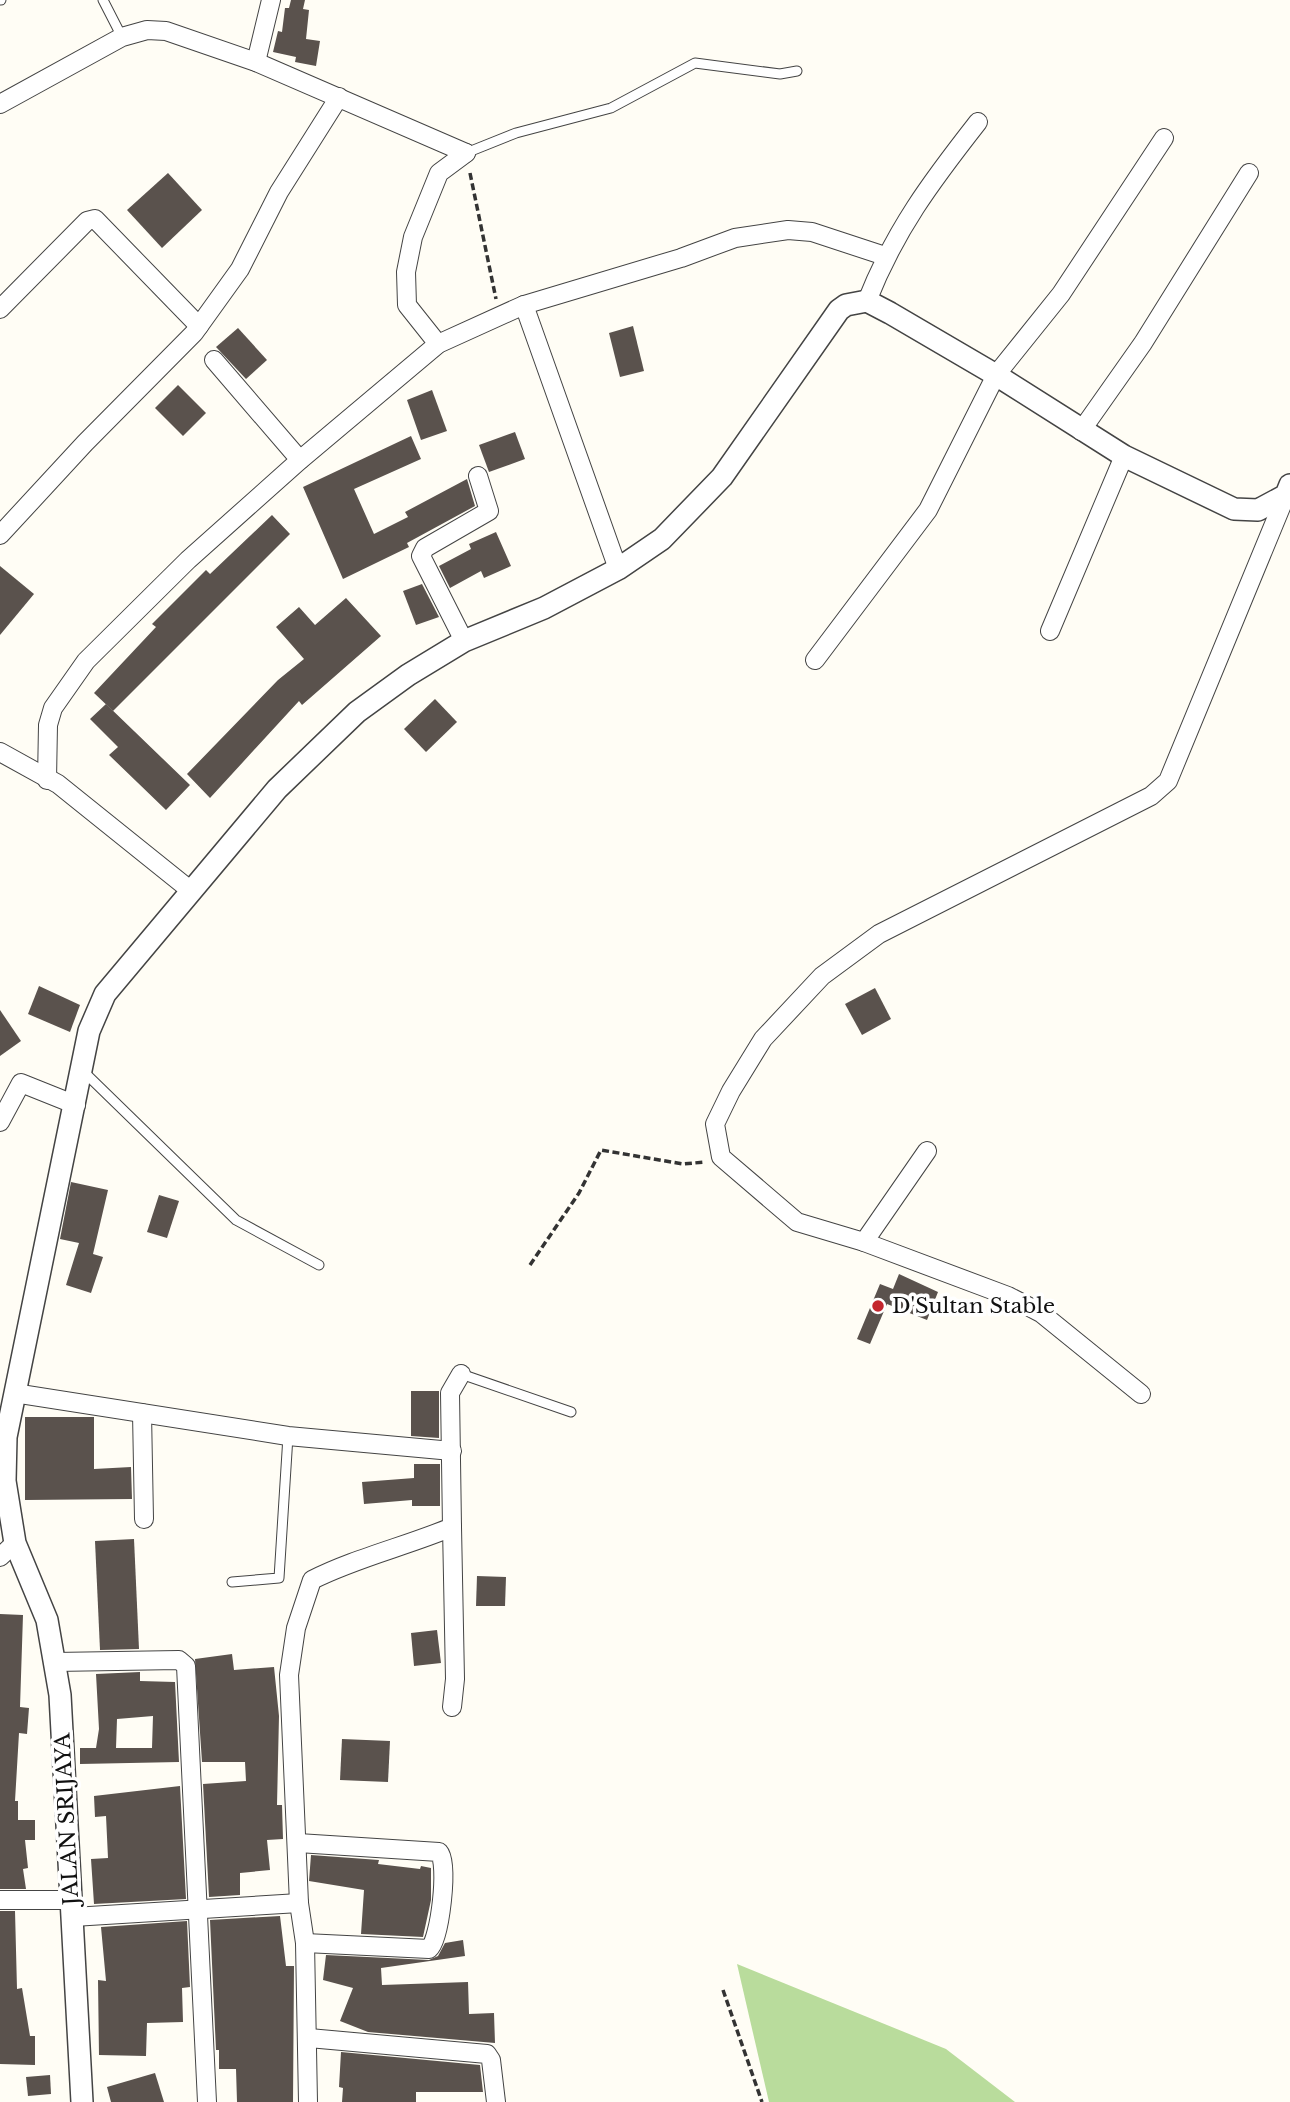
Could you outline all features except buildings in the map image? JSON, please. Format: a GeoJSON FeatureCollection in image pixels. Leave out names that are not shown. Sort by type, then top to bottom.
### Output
{"type":"FeatureCollection","features":[{"type":"Feature","properties":{"kind":"street"},"geometry":{"type":"LineString","coordinates":[[256,62],[271,0]]}},
{"type":"Feature","properties":{"kind":"street"},"geometry":{"type":"LineString","coordinates":[[0,104],[122,37],[147,30],[166,31],[256,62],[466,153]]}},
{"type":"Feature","properties":{"kind":"street"},"geometry":{"type":"LineString","coordinates":[[0,535],[199,326],[240,270],[279,192],[339,97]]}},
{"type":"Feature","properties":{"kind":"street"},"geometry":{"type":"LineString","coordinates":[[978,122],[923,192],[885,256],[867,302],[996,375],[1124,456],[1234,509],[1258,510],[1288,490]]}},
{"type":"Feature","properties":{"kind":"street"},"geometry":{"type":"LineString","coordinates":[[815,660],[928,510],[996,375],[1061,294],[1164,138]]}},
{"type":"Feature","properties":{"kind":"street"},"geometry":{"type":"LineString","coordinates":[[438,344],[407,304],[406,272],[413,237],[439,173],[448,163],[466,153]]}},
{"type":"Feature","properties":{"kind":"street"},"geometry":{"type":"LineString","coordinates":[[1081,431],[1143,343],[1249,173]]}},
{"type":"Feature","properties":{"kind":"street"},"geometry":{"type":"LineString","coordinates":[[0,309],[87,221],[95,219],[199,326]]}},
{"type":"Feature","properties":{"kind":"street"},"geometry":{"type":"LineString","coordinates":[[47,780],[48,725],[53,708],[86,661],[188,560],[300,460],[438,344],[524,305],[681,258],[735,238],[788,230],[812,232],[885,256]]}},
{"type":"Feature","properties":{"kind":"street","name":"JALAN SRIJAYA"},"geometry":{"type":"LineString","coordinates":[[82,2102],[60,1695],[47,1620],[5,1550],[5,1480],[6,1437],[83,1071],[89,1031],[103,998],[190,890],[277,789],[357,712],[408,675],[464,641],[544,608],[618,569],[662,539],[722,477],[839,310],[846,305],[867,302]]}},
{"type":"Feature","properties":{"kind":"street"},"geometry":{"type":"LineString","coordinates":[[524,305],[618,569]]}},
{"type":"Feature","properties":{"kind":"street"},"geometry":{"type":"LineString","coordinates":[[214,360],[300,460]]}},
{"type":"Feature","properties":{"kind":"street"},"geometry":{"type":"LineString","coordinates":[[1050,631],[1124,456]]}},
{"type":"Feature","properties":{"kind":"street"},"geometry":{"type":"LineString","coordinates":[[464,641],[421,556],[425,548],[489,512],[478,476]]}},
{"type":"Feature","properties":{"kind":"street"},"geometry":{"type":"LineString","coordinates":[[1141,1394],[1041,1313],[1008,1296],[864,1242],[797,1222],[720,1157],[715,1124],[731,1091],[763,1039],[822,976],[879,934],[1151,796],[1168,781],[1283,518],[1288,490]]}},
{"type":"Feature","properties":{"kind":"street"},"geometry":{"type":"LineString","coordinates":[[3,758],[58,784],[190,890]]}},
{"type":"Feature","properties":{"kind":"street"},"geometry":{"type":"LineString","coordinates":[[0,1122],[21,1083],[76,1105]]}},
{"type":"Feature","properties":{"kind":"street"},"geometry":{"type":"LineString","coordinates":[[864,1242],[927,1151]]}},
{"type":"Feature","properties":{"kind":"street"},"geometry":{"type":"LineString","coordinates":[[452,1707],[455,1679],[450,1393],[461,1374]]}},
{"type":"Feature","properties":{"kind":"street"},"geometry":{"type":"LineString","coordinates":[[15,1393],[288,1436],[452,1451]]}},
{"type":"Feature","properties":{"kind":"street"},"geometry":{"type":"LineString","coordinates":[[142,1413],[144,1519]]}},
{"type":"Feature","properties":{"kind":"street"},"geometry":{"type":"LineString","coordinates":[[308,2102],[309,2038],[305,1942],[299,1903],[289,1675],[296,1628],[312,1580],[334,1569],[399,1549],[452,1527]]}},
{"type":"Feature","properties":{"kind":"street"},"geometry":{"type":"LineString","coordinates":[[54,1662],[179,1660],[186,1666],[207,2102]]}},
{"type":"Feature","properties":{"kind":"street"},"geometry":{"type":"LineString","coordinates":[[298,1843],[439,1852],[444,1861],[439,1920],[434,1944],[429,1950],[305,1942]]}},
{"type":"Feature","properties":{"kind":"street"},"geometry":{"type":"LineString","coordinates":[[0,1900],[72,1909],[198,1908],[299,1903]]}},
{"type":"Feature","properties":{"kind":"street"},"geometry":{"type":"LineString","coordinates":[[309,2038],[487,2054],[491,2060],[496,2102]]}},
{"type":"Feature","properties":{"kind":"lane"},"geometry":{"type":"LineString","coordinates":[[103,0],[122,37]]}},
{"type":"Feature","properties":{"kind":"lane"},"geometry":{"type":"LineString","coordinates":[[466,153],[516,133],[611,108],[695,63],[780,74],[797,71]]}},
{"type":"Feature","properties":{"kind":"lane"},"geometry":{"type":"LineString","coordinates":[[83,1071],[236,1220],[319,1265]]}},
{"type":"Feature","properties":{"kind":"lane"},"geometry":{"type":"LineString","coordinates":[[461,1374],[571,1412]]}},
{"type":"Feature","properties":{"kind":"lane"},"geometry":{"type":"LineString","coordinates":[[232,1582],[279,1578],[288,1436]]}},
{"type":"Feature","properties":{"kind":"path"},"geometry":{"type":"LineString","coordinates":[[466,153],[499,315]]}},
{"type":"Feature","properties":{"kind":"path"},"geometry":{"type":"LineString","coordinates":[[530,1265],[579,1193],[601,1150],[683,1164],[701,1163],[720,1157]]}},
{"type":"Feature","properties":{"kind":"path"},"geometry":{"type":"LineString","coordinates":[[723,1990],[762,2102]]}},
{"type":"Feature","properties":{"kind":"green space"},"geometry":{"type":"Polygon","coordinates":[[[737,1964],[946,2049],[1015,2102],[769,2102],[737,1964]]]}},
{"type":"Feature","properties":{"kind":"place","name":"D'Sultan Stable"},"geometry":{"type":"Point","coordinates":[878,1306]}}]}
